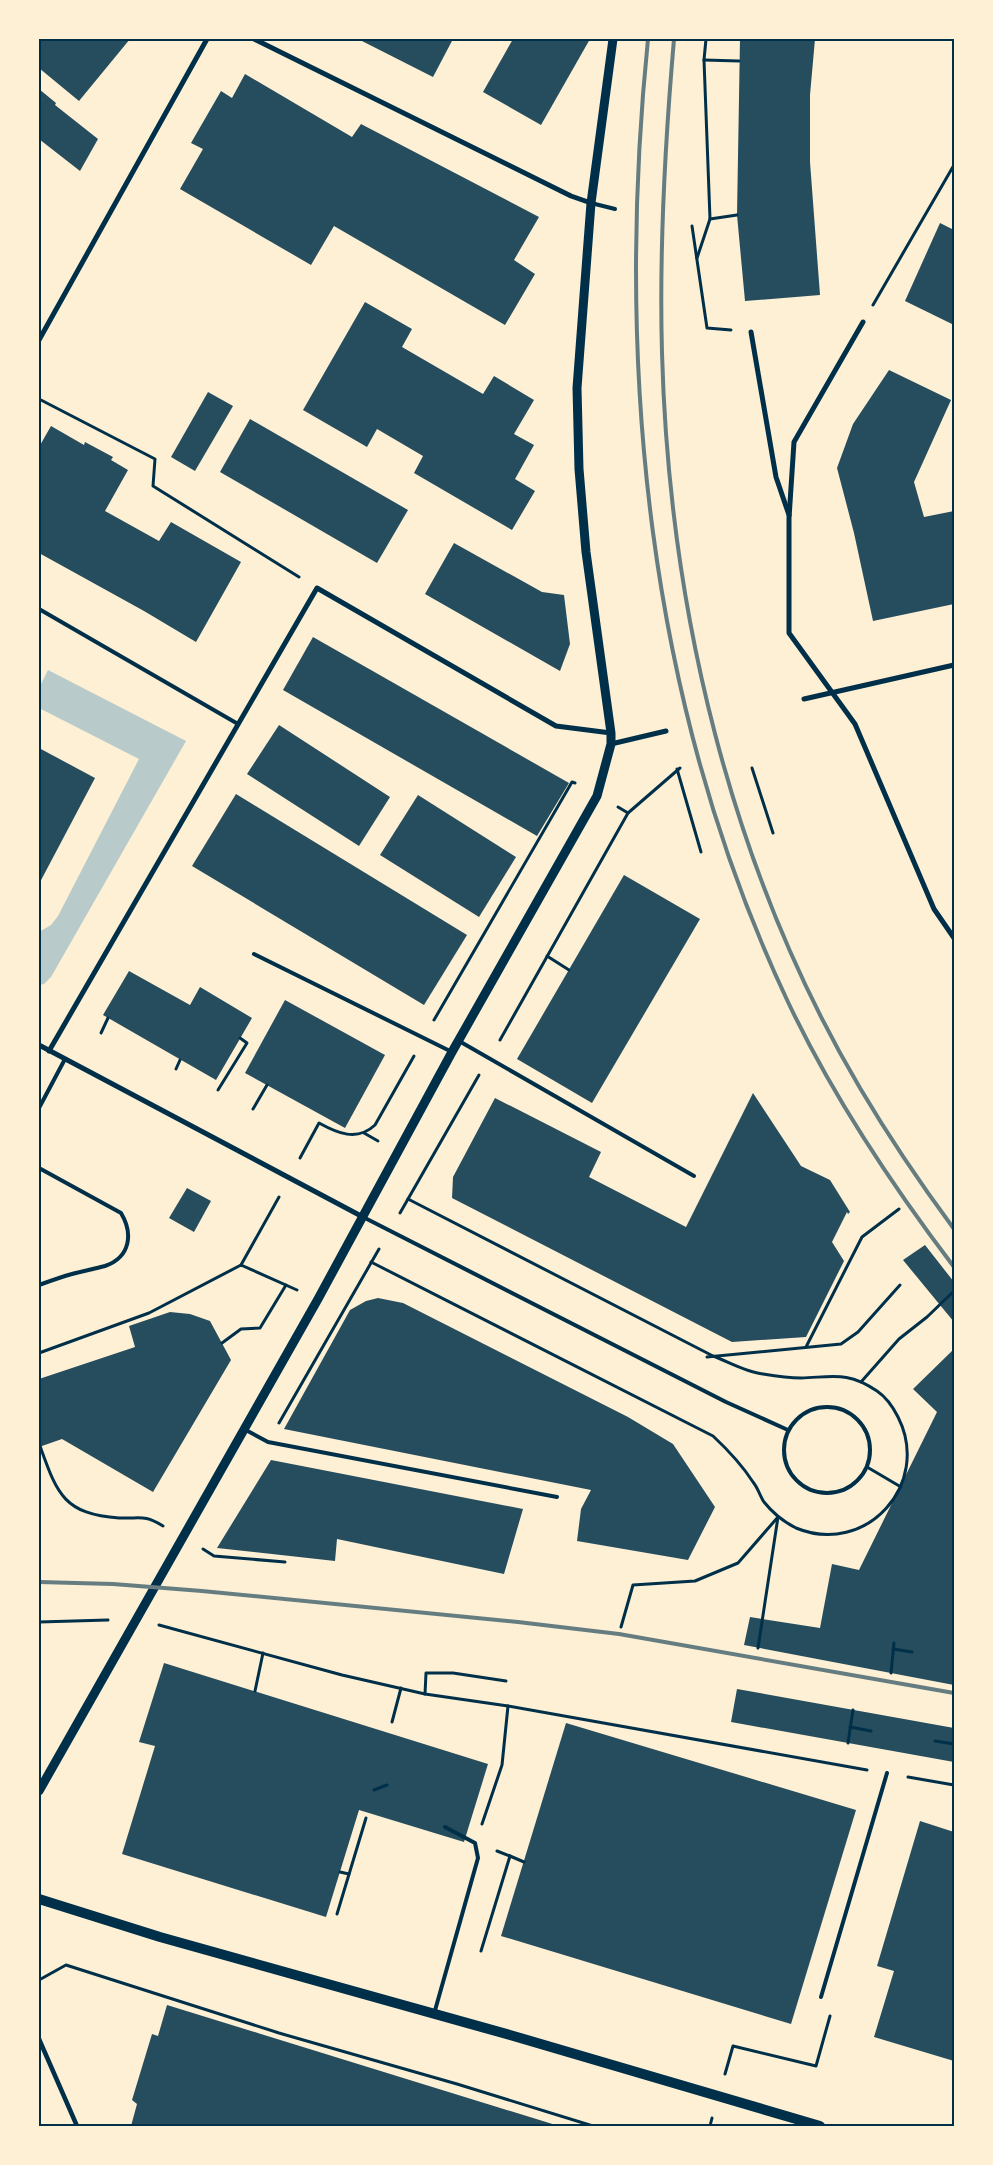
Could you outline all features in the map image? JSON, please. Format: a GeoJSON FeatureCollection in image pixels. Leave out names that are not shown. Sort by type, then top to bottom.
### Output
{"type":"FeatureCollection","features":[{"type":"Feature","properties":{"kind":"main road"},"geometry":{"type":"LineString","coordinates":[[39,1899],[160,1937],[820,2126]]}},
{"type":"Feature","properties":{"kind":"street"},"geometry":{"type":"LineString","coordinates":[[39,340],[207,39]]}},
{"type":"Feature","properties":{"kind":"street"},"geometry":{"type":"LineString","coordinates":[[254,39],[591,203]]}},
{"type":"Feature","properties":{"kind":"street"},"geometry":{"type":"LineString","coordinates":[[39,1791],[364,1217],[452,1052],[597,796],[611,744],[611,734],[586,552],[579,469],[577,388],[591,203],[613,39]]}},
{"type":"Feature","properties":{"kind":"street"},"geometry":{"type":"LineString","coordinates":[[863,322],[794,442],[790,518],[789,634],[855,724],[934,909],[954,938]]}},
{"type":"Feature","properties":{"kind":"street"},"geometry":{"type":"LineString","coordinates":[[751,332],[776,477],[790,518]]}},
{"type":"Feature","properties":{"kind":"street"},"geometry":{"type":"LineString","coordinates":[[49,1051],[316,588],[556,726],[611,734]]}},
{"type":"Feature","properties":{"kind":"street"},"geometry":{"type":"LineString","coordinates":[[804,699],[954,665]]}},
{"type":"Feature","properties":{"kind":"street"},"geometry":{"type":"LineString","coordinates":[[611,744],[666,731]]}},
{"type":"Feature","properties":{"kind":"street"},"geometry":{"type":"LineString","coordinates":[[39,1045],[364,1217]]}},
{"type":"Feature","properties":{"kind":"street"},"geometry":{"type":"LineString","coordinates":[[39,2039],[77,2126]]}},
{"type":"Feature","properties":{"kind":"lane"},"geometry":{"type":"LineString","coordinates":[[591,203],[615,209]]}},
{"type":"Feature","properties":{"kind":"lane"},"geometry":{"type":"LineString","coordinates":[[39,608],[238,724]]}},
{"type":"Feature","properties":{"kind":"lane"},"geometry":{"type":"LineString","coordinates":[[254,954],[452,1052]]}},
{"type":"Feature","properties":{"kind":"lane"},"geometry":{"type":"LineString","coordinates":[[459,1041],[694,1176]]}},
{"type":"Feature","properties":{"kind":"lane"},"geometry":{"type":"LineString","coordinates":[[39,1108],[65,1058]]}},
{"type":"Feature","properties":{"kind":"lane"},"geometry":{"type":"LineString","coordinates":[[39,1168],[121,1213],[128,1224],[129,1236],[125,1249],[118,1259],[107,1265],[70,1274],[39,1285]]}},
{"type":"Feature","properties":{"kind":"lane"},"geometry":{"type":"LineString","coordinates":[[364,1217],[726,1402],[788,1430]]}},
{"type":"Feature","properties":{"kind":"lane"},"geometry":{"type":"LineString","coordinates":[[824,1406],[839,1408],[852,1415],[862,1425],[869,1438],[870,1453],[867,1467],[860,1479],[850,1487],[837,1493],[823,1494],[810,1491],[798,1484],[786,1466],[784,1444],[788,1430],[797,1418],[810,1410],[824,1406]]}},
{"type":"Feature","properties":{"kind":"lane"},"geometry":{"type":"LineString","coordinates":[[244,1429],[268,1442],[557,1497]]}},
{"type":"Feature","properties":{"kind":"lane"},"geometry":{"type":"LineString","coordinates":[[821,1997],[887,1774]]}},
{"type":"Feature","properties":{"kind":"lane"},"geometry":{"type":"LineString","coordinates":[[434,2014],[478,1858],[475,1843],[445,1827]]}},
{"type":"Feature","properties":{"kind":"path"},"geometry":{"type":"LineString","coordinates":[[697,258],[710,219],[704,60],[706,39]]}},
{"type":"Feature","properties":{"kind":"path"},"geometry":{"type":"LineString","coordinates":[[704,60],[739,61]]}},
{"type":"Feature","properties":{"kind":"path"},"geometry":{"type":"LineString","coordinates":[[863,322],[954,165]]}},
{"type":"Feature","properties":{"kind":"path"},"geometry":{"type":"LineString","coordinates":[[710,219],[737,215]]}},
{"type":"Feature","properties":{"kind":"path"},"geometry":{"type":"LineString","coordinates":[[692,226],[707,328],[751,332]]}},
{"type":"Feature","properties":{"kind":"path"},"geometry":{"type":"LineString","coordinates":[[39,399],[155,459],[154,486],[316,588]]}},
{"type":"Feature","properties":{"kind":"path"},"geometry":{"type":"LineString","coordinates":[[268,1442],[628,813],[678,768],[701,852]]}},
{"type":"Feature","properties":{"kind":"path"},"geometry":{"type":"LineString","coordinates":[[752,768],[773,833]]}},
{"type":"Feature","properties":{"kind":"path"},"geometry":{"type":"LineString","coordinates":[[319,1123],[338,1133],[348,1135],[364,1133],[375,1125],[572,782]]}},
{"type":"Feature","properties":{"kind":"path"},"geometry":{"type":"LineString","coordinates":[[547,956],[569,970]]}},
{"type":"Feature","properties":{"kind":"path"},"geometry":{"type":"LineString","coordinates":[[101,1033],[108,1018]]}},
{"type":"Feature","properties":{"kind":"path"},"geometry":{"type":"LineString","coordinates":[[218,1090],[247,1043],[240,1038]]}},
{"type":"Feature","properties":{"kind":"path"},"geometry":{"type":"LineString","coordinates":[[176,1069],[180,1060]]}},
{"type":"Feature","properties":{"kind":"path"},"geometry":{"type":"LineString","coordinates":[[252,1109],[268,1086]]}},
{"type":"Feature","properties":{"kind":"path"},"geometry":{"type":"LineString","coordinates":[[806,1348],[862,1237],[899,1209]]}},
{"type":"Feature","properties":{"kind":"path"},"geometry":{"type":"LineString","coordinates":[[451,1221],[454,1227]]}},
{"type":"Feature","properties":{"kind":"path"},"geometry":{"type":"LineString","coordinates":[[39,1353],[149,1313],[241,1264],[318,1299],[344,1308]]}},
{"type":"Feature","properties":{"kind":"path"},"geometry":{"type":"LineString","coordinates":[[222,1343],[241,1329],[260,1328],[286,1285]]}},
{"type":"Feature","properties":{"kind":"path"},"geometry":{"type":"LineString","coordinates":[[708,1357],[841,1344],[858,1332],[900,1285]]}},
{"type":"Feature","properties":{"kind":"path"},"geometry":{"type":"LineString","coordinates":[[419,1286],[424,1286]]}},
{"type":"Feature","properties":{"kind":"path"},"geometry":{"type":"LineString","coordinates":[[861,1382],[899,1339],[927,1317],[954,1291]]}},
{"type":"Feature","properties":{"kind":"path"},"geometry":{"type":"LineString","coordinates":[[40,1446],[55,1486],[69,1503],[91,1515],[120,1518],[149,1517],[214,1556],[285,1562]]}},
{"type":"Feature","properties":{"kind":"path"},"geometry":{"type":"LineString","coordinates":[[867,1467],[901,1487]]}},
{"type":"Feature","properties":{"kind":"path"},"geometry":{"type":"LineString","coordinates":[[621,1627],[633,1585],[695,1581],[738,1563],[778,1517],[758,1648]]}},
{"type":"Feature","properties":{"kind":"path"},"geometry":{"type":"LineString","coordinates":[[39,1622],[118,1620]]}},
{"type":"Feature","properties":{"kind":"path"},"geometry":{"type":"LineString","coordinates":[[159,1626],[425,1694],[508,1706],[887,1774]]}},
{"type":"Feature","properties":{"kind":"path"},"geometry":{"type":"LineString","coordinates":[[891,1673],[894,1643]]}},
{"type":"Feature","properties":{"kind":"path"},"geometry":{"type":"LineString","coordinates":[[893,1649],[912,1652]]}},
{"type":"Feature","properties":{"kind":"path"},"geometry":{"type":"LineString","coordinates":[[255,1691],[263,1653]]}},
{"type":"Feature","properties":{"kind":"path"},"geometry":{"type":"LineString","coordinates":[[425,1694],[426,1673],[453,1673],[506,1682]]}},
{"type":"Feature","properties":{"kind":"path"},"geometry":{"type":"LineString","coordinates":[[392,1722],[401,1688]]}},
{"type":"Feature","properties":{"kind":"path"},"geometry":{"type":"LineString","coordinates":[[475,1843],[502,1765],[508,1706]]}},
{"type":"Feature","properties":{"kind":"path"},"geometry":{"type":"LineString","coordinates":[[848,1743],[854,1710]]}},
{"type":"Feature","properties":{"kind":"path"},"geometry":{"type":"LineString","coordinates":[[850,1727],[871,1730]]}},
{"type":"Feature","properties":{"kind":"path"},"geometry":{"type":"LineString","coordinates":[[935,1741],[954,1744]]}},
{"type":"Feature","properties":{"kind":"path"},"geometry":{"type":"LineString","coordinates":[[930,1781],[954,1785]]}},
{"type":"Feature","properties":{"kind":"path"},"geometry":{"type":"LineString","coordinates":[[374,1790],[387,1785]]}},
{"type":"Feature","properties":{"kind":"path"},"geometry":{"type":"LineString","coordinates":[[337,1914],[366,1818]]}},
{"type":"Feature","properties":{"kind":"path"},"geometry":{"type":"LineString","coordinates":[[481,1951],[510,1856],[524,1862]]}},
{"type":"Feature","properties":{"kind":"path"},"geometry":{"type":"LineString","coordinates":[[340,1872],[349,1874]]}},
{"type":"Feature","properties":{"kind":"path"},"geometry":{"type":"LineString","coordinates":[[39,1980],[66,1965],[279,2033],[457,2084],[593,2126]]}},
{"type":"Feature","properties":{"kind":"shaded area"},"geometry":{"type":"Polygon","coordinates":[[[48,670],[186,741],[51,977],[44,984],[39,985],[39,932],[51,925],[58,916],[139,759],[39,708],[39,688],[48,670]]]}},
{"type":"Feature","properties":{"kind":"building"},"geometry":{"type":"Polygon","coordinates":[[[39,39],[130,39],[79,101],[39,68],[39,39]]]}},
{"type":"Feature","properties":{"kind":"building"},"geometry":{"type":"Polygon","coordinates":[[[358,39],[453,39],[433,77],[358,39]]]}},
{"type":"Feature","properties":{"kind":"building"},"geometry":{"type":"Polygon","coordinates":[[[513,39],[590,39],[541,125],[483,92],[513,39]]]}},
{"type":"Feature","properties":{"kind":"building"},"geometry":{"type":"Polygon","coordinates":[[[740,39],[815,39],[810,95],[810,162],[820,295],[745,301],[737,215],[740,39]]]}},
{"type":"Feature","properties":{"kind":"building"},"geometry":{"type":"Polygon","coordinates":[[[245,74],[352,137],[361,124],[539,217],[514,260],[535,274],[505,325],[334,226],[311,265],[180,189],[203,149],[191,143],[221,91],[232,98],[245,74]]]}},
{"type":"Feature","properties":{"kind":"building"},"geometry":{"type":"Polygon","coordinates":[[[39,89],[56,103],[55,105],[98,139],[80,171],[39,139],[39,89]]]}},
{"type":"Feature","properties":{"kind":"building"},"geometry":{"type":"Polygon","coordinates":[[[940,223],[954,230],[954,325],[905,301],[940,223]]]}},
{"type":"Feature","properties":{"kind":"building"},"geometry":{"type":"Polygon","coordinates":[[[365,302],[412,329],[402,347],[483,394],[494,376],[534,400],[514,434],[534,445],[515,479],[535,491],[512,530],[414,473],[423,456],[377,429],[367,447],[303,410],[365,302]]]}},
{"type":"Feature","properties":{"kind":"building"},"geometry":{"type":"Polygon","coordinates":[[[889,370],[951,400],[914,482],[924,517],[954,511],[954,604],[873,621],[854,533],[837,468],[853,424],[889,370]]]}},
{"type":"Feature","properties":{"kind":"building"},"geometry":{"type":"Polygon","coordinates":[[[208,392],[233,406],[195,471],[171,457],[208,392]]]}},
{"type":"Feature","properties":{"kind":"building"},"geometry":{"type":"Polygon","coordinates":[[[250,419],[408,510],[377,563],[220,472],[250,419]]]}},
{"type":"Feature","properties":{"kind":"building"},"geometry":{"type":"Polygon","coordinates":[[[51,426],[84,445],[85,442],[113,457],[111,460],[128,470],[105,511],[159,541],[171,522],[241,562],[196,642],[39,553],[39,447],[51,426]]]}},
{"type":"Feature","properties":{"kind":"building"},"geometry":{"type":"Polygon","coordinates":[[[454,543],[542,592],[564,595],[570,644],[560,671],[425,594],[454,543]]]}},
{"type":"Feature","properties":{"kind":"building"},"geometry":{"type":"Polygon","coordinates":[[[313,637],[569,783],[537,836],[283,690],[313,637]]]}},
{"type":"Feature","properties":{"kind":"building"},"geometry":{"type":"Polygon","coordinates":[[[279,725],[390,797],[359,846],[247,774],[279,725]]]}},
{"type":"Feature","properties":{"kind":"building"},"geometry":{"type":"Polygon","coordinates":[[[39,748],[95,778],[39,884],[39,748]]]}},
{"type":"Feature","properties":{"kind":"building"},"geometry":{"type":"Polygon","coordinates":[[[236,794],[467,935],[424,1005],[192,866],[236,794]]]}},
{"type":"Feature","properties":{"kind":"building"},"geometry":{"type":"Polygon","coordinates":[[[418,795],[516,857],[479,917],[380,855],[418,795]]]}},
{"type":"Feature","properties":{"kind":"building"},"geometry":{"type":"Polygon","coordinates":[[[624,875],[700,919],[592,1103],[517,1059],[624,875]]]}},
{"type":"Feature","properties":{"kind":"building"},"geometry":{"type":"Polygon","coordinates":[[[129,971],[190,1005],[200,987],[252,1018],[216,1080],[103,1015],[129,971]]]}},
{"type":"Feature","properties":{"kind":"building"},"geometry":{"type":"Polygon","coordinates":[[[285,1000],[385,1055],[345,1128],[245,1073],[285,1000]]]}},
{"type":"Feature","properties":{"kind":"building"},"geometry":{"type":"Polygon","coordinates":[[[753,1093],[801,1166],[830,1180],[850,1212],[848,1214],[847,1212],[832,1242],[844,1261],[806,1337],[732,1342],[452,1198],[453,1177],[495,1098],[601,1152],[589,1177],[686,1227],[753,1093]]]}},
{"type":"Feature","properties":{"kind":"building"},"geometry":{"type":"Polygon","coordinates":[[[187,1188],[211,1201],[194,1232],[169,1218],[187,1188]]]}},
{"type":"Feature","properties":{"kind":"building"},"geometry":{"type":"Polygon","coordinates":[[[925,1245],[954,1282],[954,1322],[903,1260],[925,1245]]]}},
{"type":"Feature","properties":{"kind":"building"},"geometry":{"type":"Polygon","coordinates":[[[378,1298],[403,1303],[628,1417],[673,1444],[715,1507],[688,1560],[577,1541],[581,1509],[591,1490],[284,1429],[350,1310],[366,1301],[378,1298]]]}},
{"type":"Feature","properties":{"kind":"building"},"geometry":{"type":"Polygon","coordinates":[[[170,1312],[190,1314],[210,1321],[231,1360],[153,1492],[62,1439],[39,1447],[39,1379],[135,1347],[129,1326],[170,1312]]]}},
{"type":"Feature","properties":{"kind":"building"},"geometry":{"type":"Polygon","coordinates":[[[954,1349],[954,1685],[744,1645],[750,1617],[820,1628],[832,1564],[859,1570],[937,1412],[913,1389],[954,1349]]]}},
{"type":"Feature","properties":{"kind":"building"},"geometry":{"type":"Polygon","coordinates":[[[271,1460],[523,1509],[504,1574],[337,1539],[335,1561],[217,1548],[271,1460]]]}},
{"type":"Feature","properties":{"kind":"building"},"geometry":{"type":"Polygon","coordinates":[[[164,1663],[488,1764],[464,1842],[359,1810],[326,1917],[122,1854],[155,1746],[139,1742],[164,1663]]]}},
{"type":"Feature","properties":{"kind":"building"},"geometry":{"type":"Polygon","coordinates":[[[737,1689],[954,1728],[954,1762],[731,1722],[737,1689]]]}},
{"type":"Feature","properties":{"kind":"building"},"geometry":{"type":"Polygon","coordinates":[[[566,1723],[856,1810],[791,2024],[501,1936],[566,1723]]]}},
{"type":"Feature","properties":{"kind":"building"},"geometry":{"type":"Polygon","coordinates":[[[920,1821],[954,1832],[954,2061],[874,2037],[894,1971],[877,1966],[920,1821]]]}},
{"type":"Feature","properties":{"kind":"building"},"geometry":{"type":"Polygon","coordinates":[[[167,2005],[559,2126],[131,2126],[137,2104],[132,2100],[152,2034],[158,2036],[167,2005]]]}},
{"type":"Feature","properties":{"kind":"railway"},"geometry":{"type":"LineString","coordinates":[[648,39],[639,161],[636,285],[641,408],[653,531],[673,652],[702,772],[740,888],[788,1002],[805,1037],[864,1139],[954,1267]]}},
{"type":"Feature","properties":{"kind":"railway"},"geometry":{"type":"LineString","coordinates":[[674,39],[665,156],[661,274],[662,353],[667,448],[678,544],[693,639],[715,733],[742,826],[775,916],[814,1004],[871,1106],[905,1160],[954,1229]]}},
{"type":"Feature","properties":{"kind":"railway"},"geometry":{"type":"LineString","coordinates":[[39,1582],[113,1584],[202,1591],[518,1622],[619,1634],[954,1693]]}}]}
